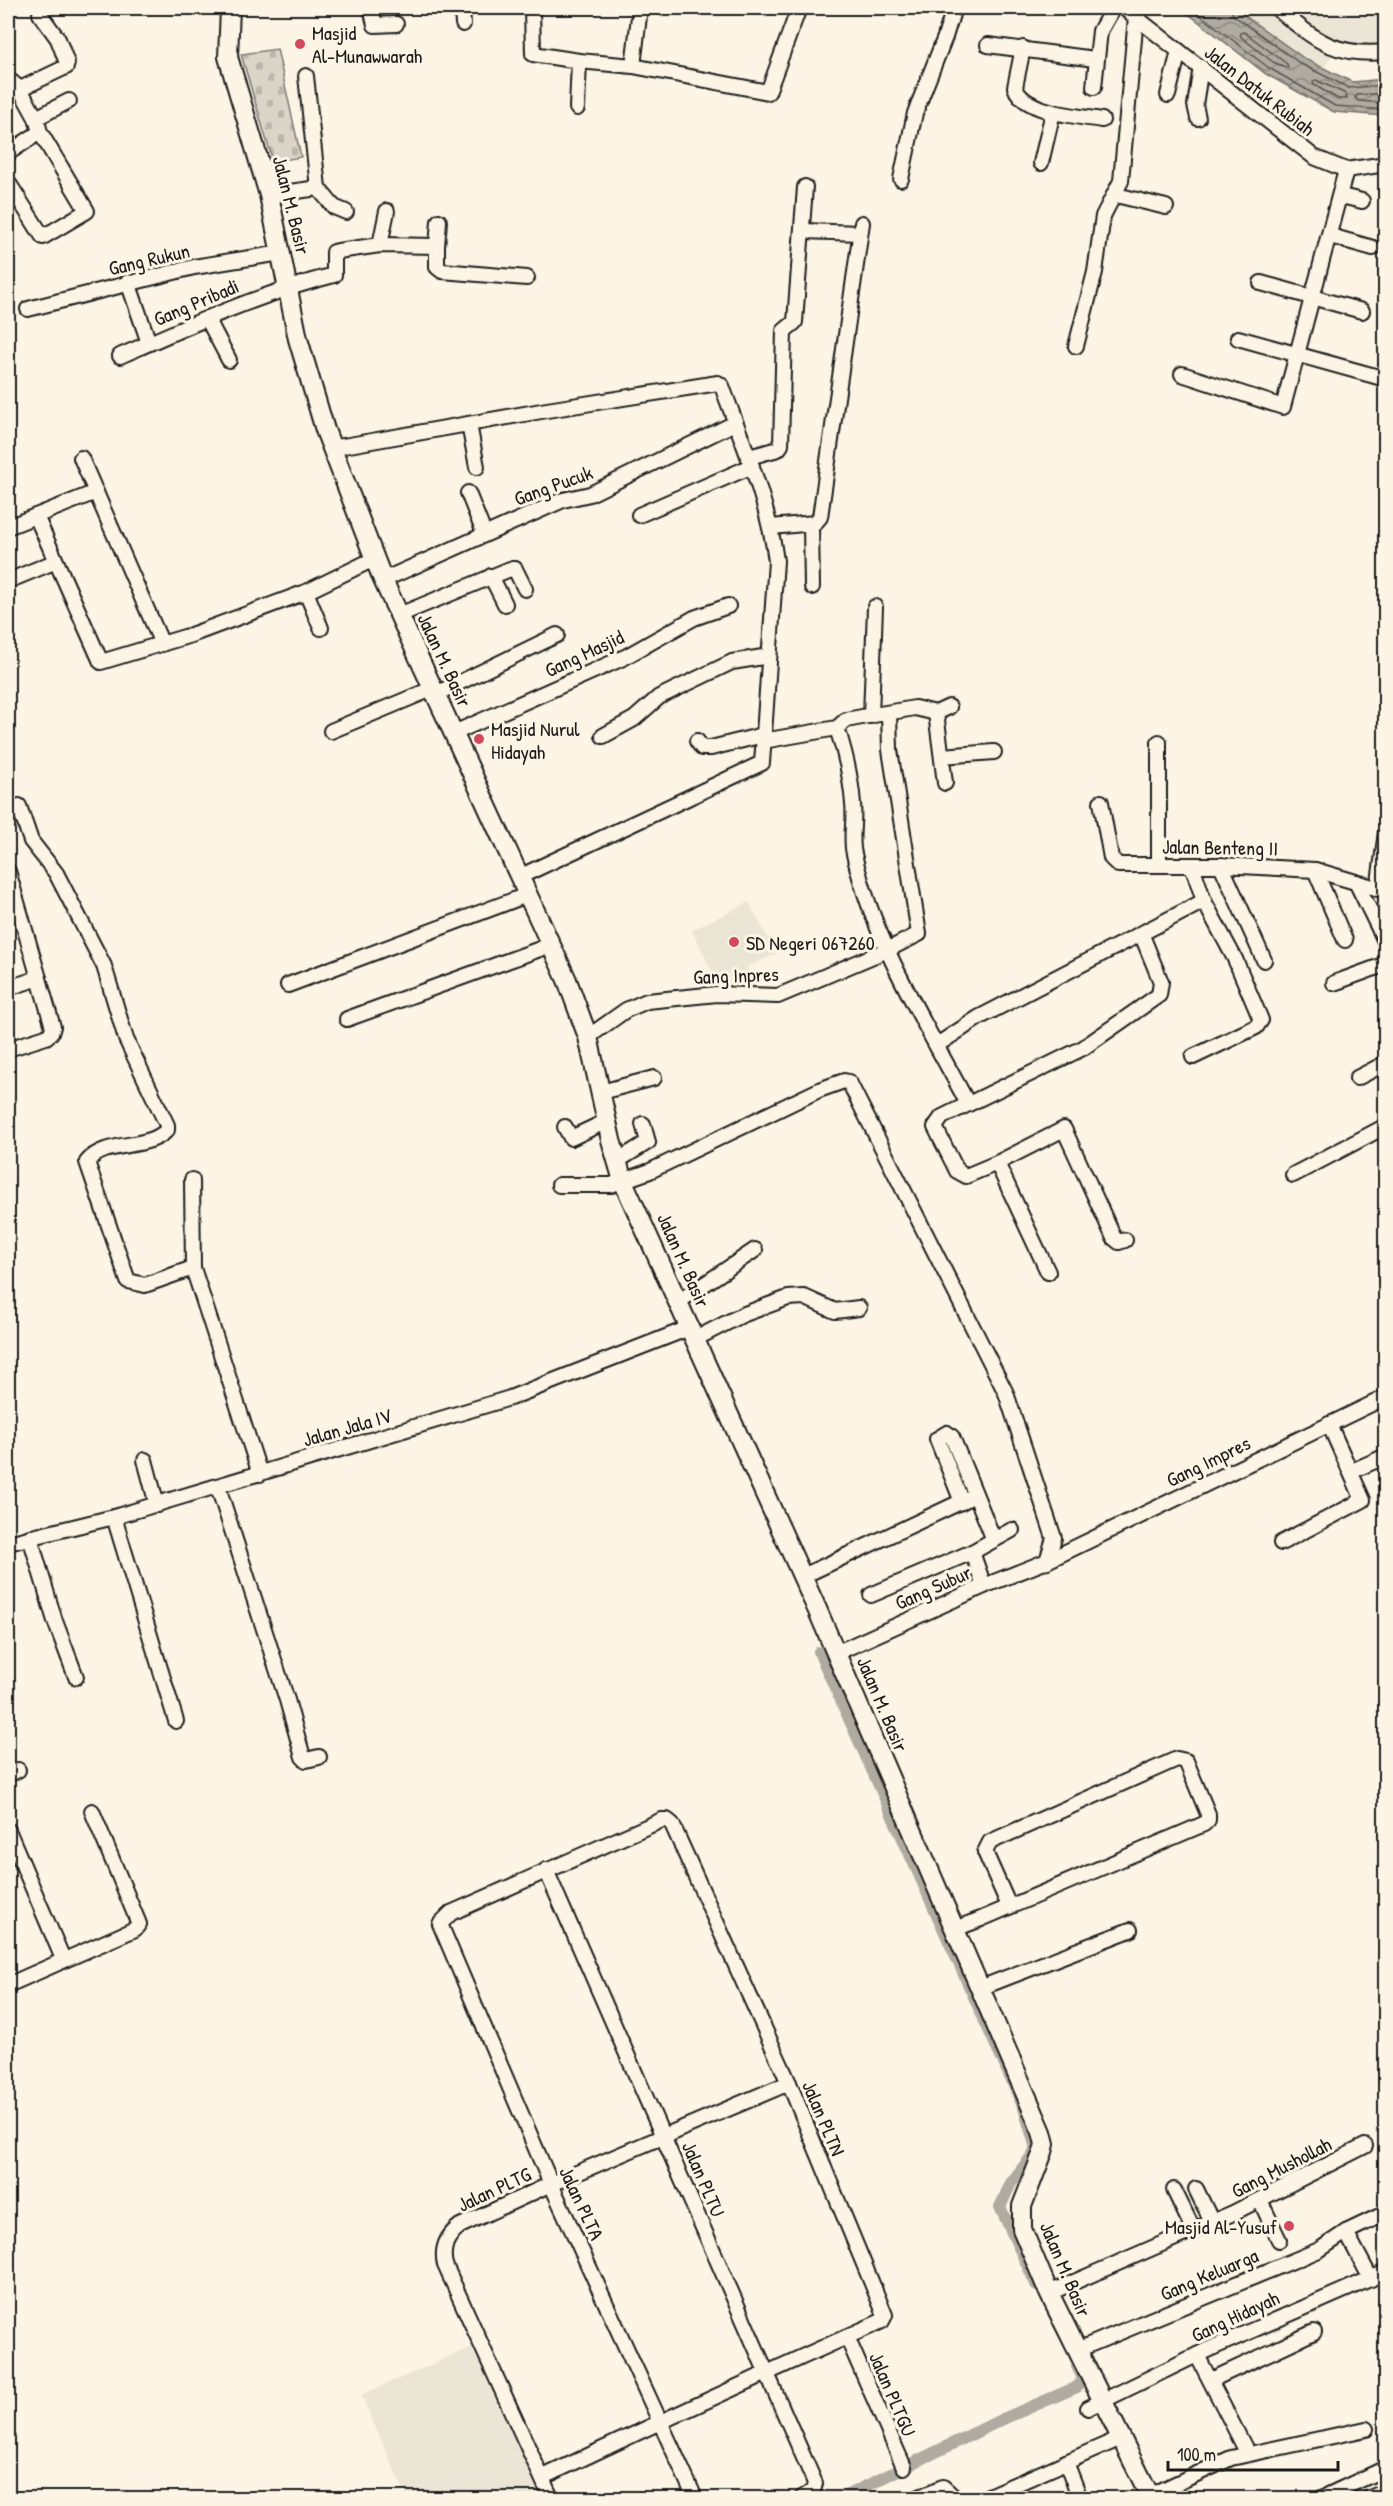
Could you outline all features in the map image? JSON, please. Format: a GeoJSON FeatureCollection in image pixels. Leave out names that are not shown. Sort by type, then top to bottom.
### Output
{"type":"FeatureCollection","features":[{"type":"Feature","properties":{"kind":"main road","name":"Jalan M. Basir"},"geometry":{"type":"LineString","coordinates":[[230,8],[228,57],[269,195],[306,374],[332,448],[383,580],[567,980],[588,1037],[616,1161],[623,1181],[836,1653],[1044,2140],[1020,2216],[1026,2239],[1077,2350],[1095,2404],[1121,2438],[1148,2498]]}},
{"type":"Feature","properties":{"kind":"street"},"geometry":{"type":"LineString","coordinates":[[371,8],[375,25],[396,24]]}},
{"type":"Feature","properties":{"kind":"street"},"geometry":{"type":"LineString","coordinates":[[462,8],[463,24]]}},
{"type":"Feature","properties":{"kind":"street"},"geometry":{"type":"LineString","coordinates":[[532,8],[533,54],[633,66],[768,92],[799,8]]}},
{"type":"Feature","properties":{"kind":"street"},"geometry":{"type":"LineString","coordinates":[[633,66],[640,8]]}},
{"type":"Feature","properties":{"kind":"street"},"geometry":{"type":"LineString","coordinates":[[901,179],[915,114],[954,8]]}},
{"type":"Feature","properties":{"kind":"street"},"geometry":{"type":"LineString","coordinates":[[1094,87],[1095,59],[1100,31],[1113,8]]}},
{"type":"Feature","properties":{"kind":"street","name":"Jalan Datuk Rubiah"},"geometry":{"type":"LineString","coordinates":[[1124,8],[1314,157],[1346,170]]}},
{"type":"Feature","properties":{"kind":"street"},"geometry":{"type":"LineString","coordinates":[[1276,8],[1319,42],[1363,54],[1386,52]]}},
{"type":"Feature","properties":{"kind":"street"},"geometry":{"type":"LineString","coordinates":[[20,89],[66,65],[58,39],[40,14]]}},
{"type":"Feature","properties":{"kind":"street"},"geometry":{"type":"LineString","coordinates":[[1076,346],[1095,272],[1100,226],[1107,206],[1116,195],[1121,181],[1136,17]]}},
{"type":"Feature","properties":{"kind":"street"},"geometry":{"type":"LineString","coordinates":[[988,45],[1095,59]]}},
{"type":"Feature","properties":{"kind":"street"},"geometry":{"type":"LineString","coordinates":[[1023,48],[1015,87],[1024,102],[1053,111],[1102,120]]}},
{"type":"Feature","properties":{"kind":"street"},"geometry":{"type":"LineString","coordinates":[[1168,95],[1179,51]]}},
{"type":"Feature","properties":{"kind":"street"},"geometry":{"type":"LineString","coordinates":[[577,108],[579,61]]}},
{"type":"Feature","properties":{"kind":"street"},"geometry":{"type":"LineString","coordinates":[[1198,118],[1195,105],[1201,67]]}},
{"type":"Feature","properties":{"kind":"street"},"geometry":{"type":"LineString","coordinates":[[306,76],[318,188],[334,207],[346,212]]}},
{"type":"Feature","properties":{"kind":"street"},"geometry":{"type":"LineString","coordinates":[[8,80],[20,89],[87,211],[43,237],[8,182]]}},
{"type":"Feature","properties":{"kind":"street"},"geometry":{"type":"LineString","coordinates":[[8,153],[38,125],[69,101]]}},
{"type":"Feature","properties":{"kind":"street"},"geometry":{"type":"LineString","coordinates":[[1041,163],[1053,111]]}},
{"type":"Feature","properties":{"kind":"street"},"geometry":{"type":"LineString","coordinates":[[1182,374],[1283,408],[1341,196],[1346,170],[1386,164]]}},
{"type":"Feature","properties":{"kind":"street"},"geometry":{"type":"LineString","coordinates":[[639,515],[778,449],[781,445],[784,331],[795,322],[805,187]]}},
{"type":"Feature","properties":{"kind":"street"},"geometry":{"type":"LineString","coordinates":[[269,195],[318,188]]}},
{"type":"Feature","properties":{"kind":"street"},"geometry":{"type":"LineString","coordinates":[[1116,195],[1166,207]]}},
{"type":"Feature","properties":{"kind":"street"},"geometry":{"type":"LineString","coordinates":[[1341,196],[1362,201]]}},
{"type":"Feature","properties":{"kind":"street"},"geometry":{"type":"LineString","coordinates":[[387,211],[380,245],[437,246]]}},
{"type":"Feature","properties":{"kind":"street"},"geometry":{"type":"LineString","coordinates":[[439,221],[437,267],[442,271],[527,278]]}},
{"type":"Feature","properties":{"kind":"street"},"geometry":{"type":"LineString","coordinates":[[771,527],[811,524],[818,521],[820,517],[861,228],[802,231]]}},
{"type":"Feature","properties":{"kind":"street"},"geometry":{"type":"LineString","coordinates":[[1330,236],[1373,248]]}},
{"type":"Feature","properties":{"kind":"street","name":"Gang Pribadi"},"geometry":{"type":"LineString","coordinates":[[120,356],[207,318],[288,287],[334,275],[334,252],[380,245]]}},
{"type":"Feature","properties":{"kind":"street","name":"Gang Rukun"},"geometry":{"type":"LineString","coordinates":[[28,309],[194,267],[281,253]]}},
{"type":"Feature","properties":{"kind":"street"},"geometry":{"type":"LineString","coordinates":[[128,282],[149,343]]}},
{"type":"Feature","properties":{"kind":"street"},"geometry":{"type":"LineString","coordinates":[[1261,283],[1362,311]]}},
{"type":"Feature","properties":{"kind":"street"},"geometry":{"type":"LineString","coordinates":[[207,318],[230,360]]}},
{"type":"Feature","properties":{"kind":"street"},"geometry":{"type":"LineString","coordinates":[[1238,338],[1382,378]]}},
{"type":"Feature","properties":{"kind":"street"},"geometry":{"type":"LineString","coordinates":[[332,448],[718,383],[722,386],[751,462],[771,527],[776,561],[763,759],[759,765],[519,877]]}},
{"type":"Feature","properties":{"kind":"street","name":"Gang Pucuk"},"geometry":{"type":"LineString","coordinates":[[383,580],[484,533],[563,500],[590,494],[735,423]]}},
{"type":"Feature","properties":{"kind":"street"},"geometry":{"type":"LineString","coordinates":[[469,424],[477,467]]}},
{"type":"Feature","properties":{"kind":"street"},"geometry":{"type":"LineString","coordinates":[[81,458],[162,644]]}},
{"type":"Feature","properties":{"kind":"street"},"geometry":{"type":"LineString","coordinates":[[8,527],[96,492]]}},
{"type":"Feature","properties":{"kind":"street"},"geometry":{"type":"LineString","coordinates":[[468,493],[484,533]]}},
{"type":"Feature","properties":{"kind":"street"},"geometry":{"type":"LineString","coordinates":[[36,516],[54,562],[101,662],[162,644],[306,592],[374,559]]}},
{"type":"Feature","properties":{"kind":"street"},"geometry":{"type":"LineString","coordinates":[[811,524],[812,587]]}},
{"type":"Feature","properties":{"kind":"street"},"geometry":{"type":"LineString","coordinates":[[8,581],[54,562]]}},
{"type":"Feature","properties":{"kind":"street"},"geometry":{"type":"LineString","coordinates":[[399,615],[490,576],[515,569],[525,589]]}},
{"type":"Feature","properties":{"kind":"street"},"geometry":{"type":"LineString","coordinates":[[490,576],[505,604]]}},
{"type":"Feature","properties":{"kind":"street"},"geometry":{"type":"LineString","coordinates":[[306,592],[321,628]]}},
{"type":"Feature","properties":{"kind":"street","name":"Gang Masjid"},"geometry":{"type":"LineString","coordinates":[[454,733],[625,657],[694,618],[728,606]]}},
{"type":"Feature","properties":{"kind":"street"},"geometry":{"type":"LineString","coordinates":[[871,716],[875,607]]}},
{"type":"Feature","properties":{"kind":"street"},"geometry":{"type":"LineString","coordinates":[[331,730],[435,691],[557,635]]}},
{"type":"Feature","properties":{"kind":"street"},"geometry":{"type":"LineString","coordinates":[[603,736],[634,719],[659,697],[732,662],[769,656]]}},
{"type":"Feature","properties":{"kind":"street"},"geometry":{"type":"LineString","coordinates":[[697,741],[702,748],[711,748],[837,728],[846,720],[915,708],[936,713],[949,707]]}},
{"type":"Feature","properties":{"kind":"street","name":"Gang Inpres"},"geometry":{"type":"LineString","coordinates":[[588,1037],[626,1010],[647,1001],[717,994],[778,996],[915,937],[920,927],[890,750],[889,713]]}},
{"type":"Feature","properties":{"kind":"street"},"geometry":{"type":"LineString","coordinates":[[936,713],[945,783]]}},
{"type":"Feature","properties":{"kind":"street"},"geometry":{"type":"LineString","coordinates":[[837,728],[845,753],[853,805],[854,856],[887,950],[968,1104]]}},
{"type":"Feature","properties":{"kind":"street"},"geometry":{"type":"LineString","coordinates":[[1159,742],[1159,865]]}},
{"type":"Feature","properties":{"kind":"street"},"geometry":{"type":"LineString","coordinates":[[942,756],[994,752]]}},
{"type":"Feature","properties":{"kind":"street","name":"Jalan Benteng II"},"geometry":{"type":"LineString","coordinates":[[1101,802],[1111,858],[1114,863],[1315,870],[1382,890]]}},
{"type":"Feature","properties":{"kind":"street"},"geometry":{"type":"LineString","coordinates":[[19,806],[31,841],[56,873],[104,966],[126,1038],[167,1125],[158,1137],[99,1153],[87,1162],[128,1281],[145,1285],[194,1268]]}},
{"type":"Feature","properties":{"kind":"street"},"geometry":{"type":"LineString","coordinates":[[1382,890],[1386,832]]}},
{"type":"Feature","properties":{"kind":"street"},"geometry":{"type":"LineString","coordinates":[[1192,865],[1204,901],[1235,959],[1261,1020],[1256,1027],[1193,1057]]}},
{"type":"Feature","properties":{"kind":"street"},"geometry":{"type":"LineString","coordinates":[[1221,865],[1264,960]]}},
{"type":"Feature","properties":{"kind":"street"},"geometry":{"type":"LineString","coordinates":[[1315,870],[1346,940]]}},
{"type":"Feature","properties":{"kind":"street"},"geometry":{"type":"LineString","coordinates":[[8,871],[53,1027],[51,1033],[8,1049]]}},
{"type":"Feature","properties":{"kind":"street"},"geometry":{"type":"LineString","coordinates":[[1356,882],[1386,943]]}},
{"type":"Feature","properties":{"kind":"street"},"geometry":{"type":"LineString","coordinates":[[288,985],[527,895]]}},
{"type":"Feature","properties":{"kind":"street"},"geometry":{"type":"LineString","coordinates":[[937,1046],[978,1018],[1204,901]]}},
{"type":"Feature","properties":{"kind":"street"},"geometry":{"type":"LineString","coordinates":[[1125,1240],[1119,1242],[1114,1238],[1064,1129],[970,1175],[959,1173],[936,1131],[936,1124],[942,1116],[1083,1048],[1159,995],[1161,982],[1141,933]]}},
{"type":"Feature","properties":{"kind":"street"},"geometry":{"type":"LineString","coordinates":[[347,1019],[550,945]]}},
{"type":"Feature","properties":{"kind":"street"},"geometry":{"type":"LineString","coordinates":[[1335,983],[1386,964]]}},
{"type":"Feature","properties":{"kind":"street"},"geometry":{"type":"LineString","coordinates":[[8,988],[39,978]]}},
{"type":"Feature","properties":{"kind":"street"},"geometry":{"type":"LineString","coordinates":[[1357,1077],[1386,1063]]}},
{"type":"Feature","properties":{"kind":"street"},"geometry":{"type":"LineString","coordinates":[[602,1092],[654,1078]]}},
{"type":"Feature","properties":{"kind":"street"},"geometry":{"type":"LineString","coordinates":[[559,1185],[611,1185],[623,1181],[650,1171],[819,1090],[844,1081],[849,1082],[854,1087],[1006,1393],[1054,1538],[1047,1562]]}},
{"type":"Feature","properties":{"kind":"street"},"geometry":{"type":"LineString","coordinates":[[565,1127],[572,1138],[607,1121]]}},
{"type":"Feature","properties":{"kind":"street"},"geometry":{"type":"LineString","coordinates":[[616,1161],[648,1142],[643,1124]]}},
{"type":"Feature","properties":{"kind":"street"},"geometry":{"type":"LineString","coordinates":[[1293,1175],[1386,1126]]}},
{"type":"Feature","properties":{"kind":"street"},"geometry":{"type":"LineString","coordinates":[[997,1163],[1048,1272]]}},
{"type":"Feature","properties":{"kind":"street"},"geometry":{"type":"LineString","coordinates":[[192,1180],[194,1268],[260,1474]]}},
{"type":"Feature","properties":{"kind":"street"},"geometry":{"type":"LineString","coordinates":[[678,1302],[755,1250]]}},
{"type":"Feature","properties":{"kind":"street","name":"Jalan Jala IV"},"geometry":{"type":"LineString","coordinates":[[8,1543],[157,1505],[510,1398],[788,1298],[804,1297],[835,1311],[859,1308]]}},
{"type":"Feature","properties":{"kind":"street","name":"Gang Impres"},"geometry":{"type":"LineString","coordinates":[[1047,1562],[1386,1397]]}},
{"type":"Feature","properties":{"kind":"street"},"geometry":{"type":"LineString","coordinates":[[1281,1543],[1361,1502],[1362,1492],[1329,1424]]}},
{"type":"Feature","properties":{"kind":"street"},"geometry":{"type":"LineString","coordinates":[[962,1502],[939,1445],[939,1437],[947,1433],[952,1437],[994,1540]]}},
{"type":"Feature","properties":{"kind":"street"},"geometry":{"type":"LineString","coordinates":[[1352,1471],[1386,1456]]}},
{"type":"Feature","properties":{"kind":"street"},"geometry":{"type":"LineString","coordinates":[[145,1460],[157,1505]]}},
{"type":"Feature","properties":{"kind":"street"},"geometry":{"type":"LineString","coordinates":[[218,1486],[303,1757],[306,1760],[319,1757]]}},
{"type":"Feature","properties":{"kind":"street"},"geometry":{"type":"LineString","coordinates":[[802,1576],[976,1495]]}},
{"type":"Feature","properties":{"kind":"street"},"geometry":{"type":"LineString","coordinates":[[114,1517],[176,1721]]}},
{"type":"Feature","properties":{"kind":"street"},"geometry":{"type":"LineString","coordinates":[[871,1595],[972,1552],[1012,1530]]}},
{"type":"Feature","properties":{"kind":"street"},"geometry":{"type":"LineString","coordinates":[[30,1537],[55,1621],[76,1677]]}},
{"type":"Feature","properties":{"kind":"street"},"geometry":{"type":"LineString","coordinates":[[972,1552],[984,1586]]}},
{"type":"Feature","properties":{"kind":"street","name":"Gang Subur"},"geometry":{"type":"LineString","coordinates":[[836,1653],[984,1586],[1047,1562]]}},
{"type":"Feature","properties":{"kind":"street"},"geometry":{"type":"LineString","coordinates":[[955,1929],[1009,1906],[1206,1822],[1208,1814],[1186,1761],[1177,1759],[987,1844],[985,1852],[1009,1906]]}},
{"type":"Feature","properties":{"kind":"street"},"geometry":{"type":"LineString","coordinates":[[8,1984],[138,1925],[92,1811]]}},
{"type":"Feature","properties":{"kind":"street","name":"Jalan PLTN"},"geometry":{"type":"LineString","coordinates":[[440,1921],[451,1913],[662,1820],[667,1820],[672,1824],[789,2083],[885,2313],[882,2322],[543,2477]]}},
{"type":"Feature","properties":{"kind":"street"},"geometry":{"type":"LineString","coordinates":[[8,1830],[63,1959]]}},
{"type":"Feature","properties":{"kind":"street","name":"Jalan PLTU"},"geometry":{"type":"LineString","coordinates":[[546,1870],[815,2483],[813,2491],[802,2499]]}},
{"type":"Feature","properties":{"kind":"street","name":"Jalan PLTA"},"geometry":{"type":"LineString","coordinates":[[440,1921],[551,2184],[662,2422],[695,2499]]}},
{"type":"Feature","properties":{"kind":"street"},"geometry":{"type":"LineString","coordinates":[[980,1988],[1130,1929]]}},
{"type":"Feature","properties":{"kind":"street","name":"Jalan PLTG"},"geometry":{"type":"LineString","coordinates":[[551,2499],[445,2265],[443,2249],[449,2236],[460,2226],[551,2184],[789,2083]]}},
{"type":"Feature","properties":{"kind":"street","name":"Gang Mushollah"},"geometry":{"type":"LineString","coordinates":[[1049,2293],[1194,2231],[1365,2146]]}},
{"type":"Feature","properties":{"kind":"street"},"geometry":{"type":"LineString","coordinates":[[1196,2189],[1212,2222]]}},
{"type":"Feature","properties":{"kind":"street"},"geometry":{"type":"LineString","coordinates":[[1174,2190],[1194,2231]]}},
{"type":"Feature","properties":{"kind":"street"},"geometry":{"type":"LineString","coordinates":[[1260,2200],[1279,2240]]}},
{"type":"Feature","properties":{"kind":"street","name":"Gang Keluarga"},"geometry":{"type":"LineString","coordinates":[[1077,2350],[1319,2250],[1346,2232],[1386,2213]]}},
{"type":"Feature","properties":{"kind":"street"},"geometry":{"type":"LineString","coordinates":[[1346,2232],[1371,2278]]}},
{"type":"Feature","properties":{"kind":"street","name":"Gang Hidayah"},"geometry":{"type":"LineString","coordinates":[[1095,2404],[1197,2355],[1386,2272]]}},
{"type":"Feature","properties":{"kind":"street"},"geometry":{"type":"LineString","coordinates":[[1211,2380],[1314,2332]]}},
{"type":"Feature","properties":{"kind":"street","name":"Jalan PLTGU"},"geometry":{"type":"LineString","coordinates":[[847,2337],[904,2467]]}},
{"type":"Feature","properties":{"kind":"street"},"geometry":{"type":"LineString","coordinates":[[1197,2355],[1248,2454]]}},
{"type":"Feature","properties":{"kind":"street"},"geometry":{"type":"LineString","coordinates":[[1148,2498],[1207,2468],[1248,2454],[1365,2429]]}},
{"type":"Feature","properties":{"kind":"street"},"geometry":{"type":"LineString","coordinates":[[984,2499],[1014,2492],[1066,2462],[1121,2438]]}},
{"type":"Feature","properties":{"kind":"street"},"geometry":{"type":"LineString","coordinates":[[1066,2462],[1078,2493]]}},
{"type":"Feature","properties":{"kind":"street"},"geometry":{"type":"LineString","coordinates":[[1322,2499],[1386,2468]]}},
{"type":"Feature","properties":{"kind":"street"},"geometry":{"type":"LineString","coordinates":[[917,2499],[943,2487],[955,2499]]}},
{"type":"Feature","properties":{"kind":"street"},"geometry":{"type":"LineString","coordinates":[[1370,2499],[1386,2491]]}},
{"type":"Feature","properties":{"kind":"shaded area"},"geometry":{"type":"Polygon","coordinates":[[[1202,8],[1385,8],[1385,45],[1339,43],[1307,98],[1267,71],[1202,8]]]}},
{"type":"Feature","properties":{"kind":"shaded area","name":"SD Negeri 067260"},"geometry":{"type":"Polygon","coordinates":[[[749,902],[776,954],[747,967],[751,976],[721,990],[692,930],[749,902]]]}},
{"type":"Feature","properties":{"kind":"shaded area"},"geometry":{"type":"Polygon","coordinates":[[[472,2347],[541,2498],[407,2498],[361,2395],[472,2347]]]}},
{"type":"Feature","properties":{"kind":"green space"},"geometry":{"type":"Polygon","coordinates":[[[277,49],[301,157],[273,162],[241,54],[277,49]]]}},
{"type":"Feature","properties":{"kind":"water"},"geometry":{"type":"Polygon","coordinates":[[[1181,8],[1234,8],[1305,59],[1352,82],[1385,79],[1385,116],[1334,112],[1266,74],[1181,8]]]}},
{"type":"Feature","properties":{"kind":"waterway"},"geometry":{"type":"LineString","coordinates":[[819,1652],[1024,2108],[1036,2148],[1011,2183],[1000,2207],[1037,2286]]}},
{"type":"Feature","properties":{"kind":"waterway"},"geometry":{"type":"LineString","coordinates":[[842,2498],[1003,2419],[1077,2387],[1083,2378],[1077,2366]]}},
{"type":"Feature","properties":{"kind":"place","name":"Masjid Al-Munawwarah"},"geometry":{"type":"Point","coordinates":[300,44]}},
{"type":"Feature","properties":{"kind":"place","name":"Masjid Nurul Hidayah"},"geometry":{"type":"Point","coordinates":[479,739]}},
{"type":"Feature","properties":{"kind":"place","name":"SD Negeri 067260"},"geometry":{"type":"Point","coordinates":[734,942]}},
{"type":"Feature","properties":{"kind":"place","name":"Masjid Al-Yusuf"},"geometry":{"type":"Point","coordinates":[1289,2226]}}]}
